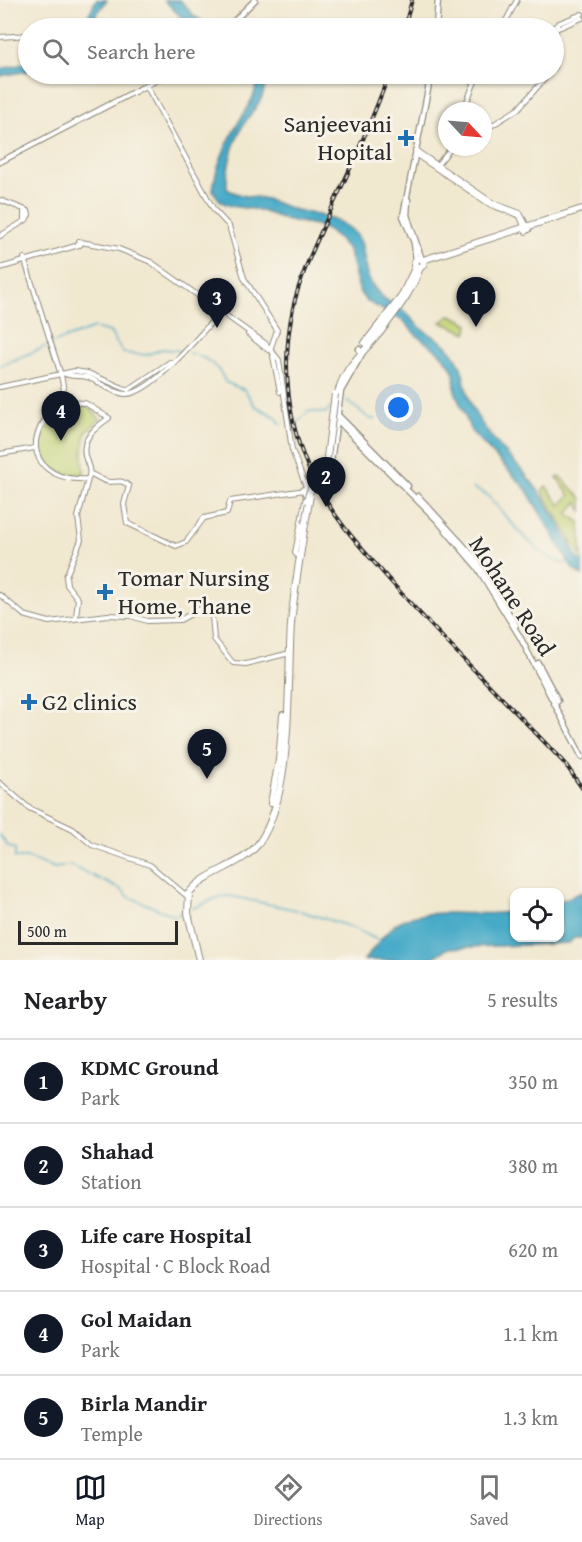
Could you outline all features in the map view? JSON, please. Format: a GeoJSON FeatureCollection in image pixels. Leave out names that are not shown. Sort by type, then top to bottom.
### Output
{"type":"FeatureCollection","features":[{"type":"Feature","properties":{"kind":"highway"},"geometry":{"type":"LineString","coordinates":[[199,960],[186,897],[197,885],[250,854],[260,841],[275,806],[284,735],[288,653],[298,557],[310,494],[327,472],[337,389],[360,350],[401,302],[420,263],[582,210]]}},
{"type":"Feature","properties":{"kind":"highway"},"geometry":{"type":"LineString","coordinates":[[293,598],[300,549]]}},
{"type":"Feature","properties":{"kind":"main road"},"geometry":{"type":"LineString","coordinates":[[237,18],[256,0]]}},
{"type":"Feature","properties":{"kind":"main road"},"geometry":{"type":"LineString","coordinates":[[241,18],[256,0]]}},
{"type":"Feature","properties":{"kind":"main road"},"geometry":{"type":"LineString","coordinates":[[438,18],[439,0]]}},
{"type":"Feature","properties":{"kind":"main road"},"geometry":{"type":"LineString","coordinates":[[0,161],[149,84]]}},
{"type":"Feature","properties":{"kind":"main road"},"geometry":{"type":"LineString","coordinates":[[420,263],[407,215],[415,152],[430,84]]}},
{"type":"Feature","properties":{"kind":"main road"},"geometry":{"type":"LineString","coordinates":[[337,389],[334,388],[331,407],[324,475],[329,475],[341,391],[360,350]]}},
{"type":"Feature","properties":{"kind":"main road","name":"Mohane Road"},"geometry":{"type":"LineString","coordinates":[[338,418],[437,520],[475,564],[532,653],[582,749]]}},
{"type":"Feature","properties":{"kind":"main road","name":"Mohane Road"},"geometry":{"type":"LineString","coordinates":[[498,600],[524,644],[582,757]]}},
{"type":"Feature","properties":{"kind":"street"},"geometry":{"type":"LineString","coordinates":[[506,18],[516,0]]}},
{"type":"Feature","properties":{"kind":"street"},"geometry":{"type":"LineString","coordinates":[[564,21],[582,16]]}},
{"type":"Feature","properties":{"kind":"street"},"geometry":{"type":"LineString","coordinates":[[564,25],[582,16]]}},
{"type":"Feature","properties":{"kind":"street"},"geometry":{"type":"LineString","coordinates":[[0,37],[18,36]]}},
{"type":"Feature","properties":{"kind":"street"},"geometry":{"type":"LineString","coordinates":[[466,102],[473,84]]}},
{"type":"Feature","properties":{"kind":"street"},"geometry":{"type":"LineString","coordinates":[[492,125],[518,109],[540,84]]}},
{"type":"Feature","properties":{"kind":"street"},"geometry":{"type":"LineString","coordinates":[[146,86],[214,210],[229,226],[244,278],[277,330],[270,350]]}},
{"type":"Feature","properties":{"kind":"street"},"geometry":{"type":"LineString","coordinates":[[415,152],[520,216],[527,229]]}},
{"type":"Feature","properties":{"kind":"street"},"geometry":{"type":"LineString","coordinates":[[436,164],[443,156]]}},
{"type":"Feature","properties":{"kind":"street"},"geometry":{"type":"LineString","coordinates":[[0,200],[25,213],[24,221],[0,236]]}},
{"type":"Feature","properties":{"kind":"street"},"geometry":{"type":"LineString","coordinates":[[0,267],[80,243],[130,254],[163,271],[270,350],[279,360],[286,427],[306,496],[295,553],[298,557]]}},
{"type":"Feature","properties":{"kind":"street"},"geometry":{"type":"LineString","coordinates":[[24,260],[63,374],[66,402]]}},
{"type":"Feature","properties":{"kind":"street"},"geometry":{"type":"LineString","coordinates":[[0,387],[77,373],[122,391],[131,390],[146,383],[173,363],[220,312]]}},
{"type":"Feature","properties":{"kind":"street"},"geometry":{"type":"LineString","coordinates":[[76,617],[78,599],[67,585],[66,576],[81,540],[78,517],[90,476],[84,453],[88,436],[92,430],[109,418],[85,403],[66,402],[54,409],[43,421],[35,448],[40,459],[53,474],[69,480],[90,476],[109,482],[118,480],[125,483],[129,486],[124,504],[127,523],[176,546],[186,542],[204,518],[227,513],[230,501],[305,490]]}},
{"type":"Feature","properties":{"kind":"street"},"geometry":{"type":"LineString","coordinates":[[0,454],[35,448]]}},
{"type":"Feature","properties":{"kind":"street"},"geometry":{"type":"LineString","coordinates":[[298,574],[311,498],[305,490]]}},
{"type":"Feature","properties":{"kind":"street"},"geometry":{"type":"LineString","coordinates":[[0,595],[24,615],[49,622],[108,615],[131,616],[147,621],[180,620],[202,608],[212,616],[214,639],[233,663],[240,664],[288,653]]}},
{"type":"Feature","properties":{"kind":"street"},"geometry":{"type":"LineString","coordinates":[[277,657],[288,662]]}},
{"type":"Feature","properties":{"kind":"street"},"geometry":{"type":"LineString","coordinates":[[0,783],[29,808],[74,829],[92,845],[150,865],[186,897]]}},
{"type":"Feature","properties":{"kind":"green space"},"geometry":{"type":"Polygon","coordinates":[[[451,315],[469,324],[467,333],[441,322],[451,315]]]}},
{"type":"Feature","properties":{"kind":"green space"},"geometry":{"type":"Polygon","coordinates":[[[72,404],[89,407],[101,420],[86,432],[83,452],[84,474],[66,473],[53,467],[44,458],[40,445],[41,432],[46,420],[57,410],[72,404]]]}},
{"type":"Feature","properties":{"kind":"green space"},"geometry":{"type":"Polygon","coordinates":[[[560,477],[582,498],[582,511],[577,502],[568,514],[580,522],[582,558],[542,491],[546,486],[560,505],[570,496],[557,478],[560,477]]]}},
{"type":"Feature","properties":{"kind":"water"},"geometry":{"type":"Polygon","coordinates":[[[96,0],[107,0],[94,18],[87,18],[96,0]]]}},
{"type":"Feature","properties":{"kind":"water"},"geometry":{"type":"Polygon","coordinates":[[[164,0],[180,0],[197,18],[182,18],[164,0]]]}},
{"type":"Feature","properties":{"kind":"water"},"geometry":{"type":"Polygon","coordinates":[[[18,65],[18,73],[0,76],[0,69],[18,65]]]}},
{"type":"Feature","properties":{"kind":"water"},"geometry":{"type":"Polygon","coordinates":[[[256,84],[265,84],[258,104],[241,129],[235,143],[230,158],[227,189],[241,195],[266,199],[295,210],[326,217],[341,223],[355,233],[362,246],[368,276],[378,293],[444,343],[454,354],[462,370],[474,411],[492,437],[525,474],[547,504],[578,559],[582,560],[582,576],[573,569],[526,489],[471,431],[455,391],[454,374],[450,365],[404,321],[366,301],[360,293],[348,249],[329,231],[316,225],[287,220],[259,210],[231,206],[221,202],[213,191],[222,156],[256,84]]]}},
{"type":"Feature","properties":{"kind":"water"},"geometry":{"type":"Polygon","coordinates":[[[582,892],[582,938],[574,938],[569,943],[449,948],[429,960],[364,960],[395,925],[411,917],[425,914],[510,912],[510,942],[564,942],[564,899],[582,892]]]}},
{"type":"Feature","properties":{"kind":"waterway"},"geometry":{"type":"LineString","coordinates":[[53,343],[94,328],[110,332],[123,353],[147,355],[162,349],[181,351]]}},
{"type":"Feature","properties":{"kind":"waterway"},"geometry":{"type":"LineString","coordinates":[[0,366],[49,345]]}},
{"type":"Feature","properties":{"kind":"waterway"},"geometry":{"type":"LineString","coordinates":[[189,353],[211,363],[223,376],[225,382],[245,390],[255,406],[276,417],[281,424]]}},
{"type":"Feature","properties":{"kind":"waterway"},"geometry":{"type":"LineString","coordinates":[[347,401],[370,419],[376,419]]}},
{"type":"Feature","properties":{"kind":"waterway"},"geometry":{"type":"LineString","coordinates":[[290,423],[298,422],[309,411],[325,413],[330,408]]}},
{"type":"Feature","properties":{"kind":"waterway"},"geometry":{"type":"LineString","coordinates":[[473,488],[488,496],[515,528],[538,549],[561,562],[572,563]]}},
{"type":"Feature","properties":{"kind":"waterway"},"geometry":{"type":"LineString","coordinates":[[0,835],[7,846],[15,849],[15,858],[27,858],[55,868],[70,865],[122,890],[129,897],[175,916],[184,912]]}},
{"type":"Feature","properties":{"kind":"waterway"},"geometry":{"type":"LineString","coordinates":[[191,909],[219,897],[230,896],[297,910]]}},
{"type":"Feature","properties":{"kind":"waterway"},"geometry":{"type":"LineString","coordinates":[[304,912],[351,927],[382,942]]}},
{"type":"Feature","properties":{"kind":"railway"},"geometry":{"type":"LineString","coordinates":[[407,18],[412,0]]}},
{"type":"Feature","properties":{"kind":"railway"},"geometry":{"type":"LineString","coordinates":[[385,84],[311,255],[293,308],[289,329],[287,372],[297,436],[319,489],[351,536],[401,594],[566,765],[582,788]]}},
{"type":"Feature","properties":{"kind":"place","name":"Sanjeevani Hopital"},"geometry":{"type":"Point","coordinates":[406,138]}},
{"type":"Feature","properties":{"kind":"place","name":"KDMC Ground"},"geometry":{"type":"Point","coordinates":[476,327]}},
{"type":"Feature","properties":{"kind":"place","name":"Life care Hospital"},"geometry":{"type":"Point","coordinates":[217,328]}},
{"type":"Feature","properties":{"kind":"place","name":"Gol Maidan"},"geometry":{"type":"Point","coordinates":[61,441]}},
{"type":"Feature","properties":{"kind":"place","name":"Shahad"},"geometry":{"type":"Point","coordinates":[326,507]}},
{"type":"Feature","properties":{"kind":"place","name":"Tomar Nursing Home, Thane"},"geometry":{"type":"Point","coordinates":[105,592]}},
{"type":"Feature","properties":{"kind":"place","name":"G2 clinics"},"geometry":{"type":"Point","coordinates":[29,702]}},
{"type":"Feature","properties":{"kind":"place","name":"Birla Mandir"},"geometry":{"type":"Point","coordinates":[207,779]}}]}
